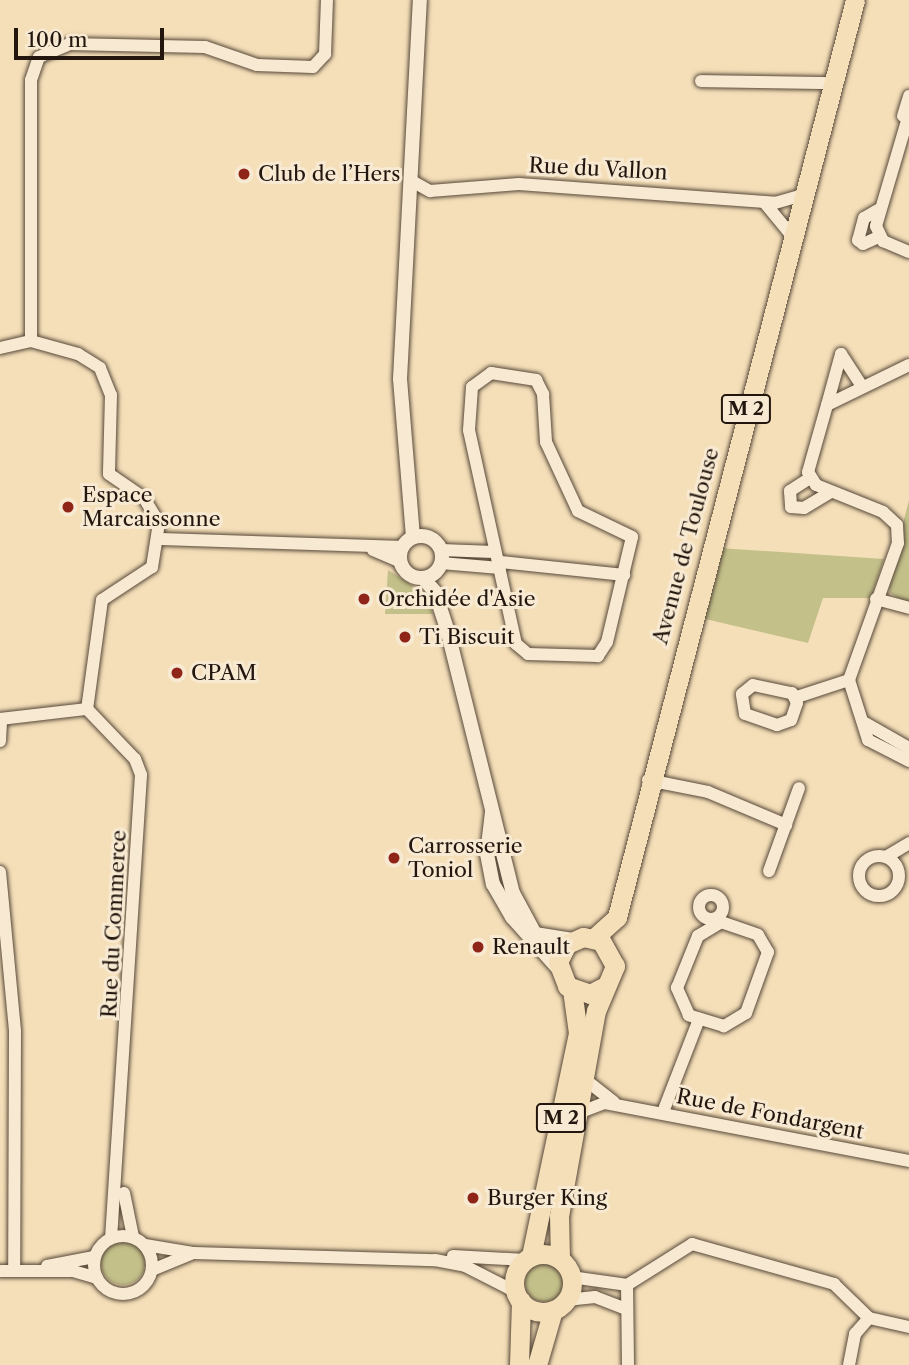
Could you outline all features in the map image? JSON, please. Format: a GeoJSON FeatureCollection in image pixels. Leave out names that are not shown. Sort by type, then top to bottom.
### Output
{"type":"FeatureCollection","features":[{"type":"Feature","properties":{"kind":"main road","name":"Avenue de Toulouse"},"geometry":{"type":"LineString","coordinates":[[594,938],[617,917],[648,780],[855,0]]}},
{"type":"Feature","properties":{"kind":"main road","name":"Avenue de Toulouse"},"geometry":{"type":"LineString","coordinates":[[614,958],[629,906],[640,820]]}},
{"type":"Feature","properties":{"kind":"main road"},"geometry":{"type":"LineString","coordinates":[[594,938],[614,958],[606,986],[590,994],[572,990],[558,968],[573,940],[594,938]]}},
{"type":"Feature","properties":{"kind":"main road","name":"M 2"},"geometry":{"type":"LineString","coordinates":[[560,1259],[559,1216],[587,1082],[596,1011],[606,986]]}},
{"type":"Feature","properties":{"kind":"main road","name":"M 2"},"geometry":{"type":"LineString","coordinates":[[528,1258],[578,1033],[572,990]]}},
{"type":"Feature","properties":{"kind":"main road"},"geometry":{"type":"LineString","coordinates":[[519,1365],[519,1297],[514,1278],[528,1258],[560,1259],[571,1277],[537,1365]]}},
{"type":"Feature","properties":{"kind":"main road"},"geometry":{"type":"LineString","coordinates":[[519,1297],[536,1311],[559,1305]]}},
{"type":"Feature","properties":{"kind":"street"},"geometry":{"type":"LineString","coordinates":[[31,341],[31,80],[39,57],[69,44],[205,47],[257,65],[313,67],[325,54],[327,0]]}},
{"type":"Feature","properties":{"kind":"street"},"geometry":{"type":"LineString","coordinates":[[401,562],[415,540],[416,518],[400,391],[420,0]]}},
{"type":"Feature","properties":{"kind":"street"},"geometry":{"type":"LineString","coordinates":[[701,81],[832,83]]}},
{"type":"Feature","properties":{"kind":"street"},"geometry":{"type":"LineString","coordinates":[[879,237],[878,210],[909,96]]}},
{"type":"Feature","properties":{"kind":"street"},"geometry":{"type":"LineString","coordinates":[[410,180],[430,191]]}},
{"type":"Feature","properties":{"kind":"street","name":"Rue du Vallon"},"geometry":{"type":"LineString","coordinates":[[408,204],[430,191],[519,184],[764,202],[803,195]]}},
{"type":"Feature","properties":{"kind":"street"},"geometry":{"type":"LineString","coordinates":[[764,202],[792,236]]}},
{"type":"Feature","properties":{"kind":"street"},"geometry":{"type":"LineString","coordinates":[[878,210],[864,218],[858,240],[863,244],[879,237]]}},
{"type":"Feature","properties":{"kind":"street"},"geometry":{"type":"LineString","coordinates":[[879,237],[909,252]]}},
{"type":"Feature","properties":{"kind":"street"},"geometry":{"type":"LineString","coordinates":[[0,348],[31,341],[86,357],[105,376],[109,474],[149,503],[161,539],[147,573],[102,600],[87,709],[0,720],[0,741]]}},
{"type":"Feature","properties":{"kind":"street"},"geometry":{"type":"LineString","coordinates":[[831,492],[804,508],[791,507],[790,491],[810,478],[841,354],[861,385]]}},
{"type":"Feature","properties":{"kind":"street"},"geometry":{"type":"LineString","coordinates":[[827,405],[861,385],[909,365]]}},
{"type":"Feature","properties":{"kind":"street"},"geometry":{"type":"LineString","coordinates":[[491,373],[529,377],[541,386],[546,442],[578,511],[632,537],[605,649],[588,659],[520,650],[498,561],[468,410],[476,380],[491,373]]}},
{"type":"Feature","properties":{"kind":"street"},"geometry":{"type":"LineString","coordinates":[[810,478],[831,492],[883,512],[897,525],[898,543],[876,599],[850,686],[868,740],[909,761]]}},
{"type":"Feature","properties":{"kind":"street"},"geometry":{"type":"LineString","coordinates":[[161,539],[373,550],[415,540]]}},
{"type":"Feature","properties":{"kind":"street"},"geometry":{"type":"LineString","coordinates":[[415,540],[435,566],[435,592],[493,807],[513,893],[527,925],[548,939],[573,940]]}},
{"type":"Feature","properties":{"kind":"street"},"geometry":{"type":"LineString","coordinates":[[373,550],[401,562],[435,566],[498,561],[624,575]]}},
{"type":"Feature","properties":{"kind":"street"},"geometry":{"type":"LineString","coordinates":[[876,599],[909,608]]}},
{"type":"Feature","properties":{"kind":"street"},"geometry":{"type":"LineString","coordinates":[[797,698],[791,720],[777,725],[745,714],[740,703],[753,685],[797,698],[850,686]]}},
{"type":"Feature","properties":{"kind":"street"},"geometry":{"type":"LineString","coordinates":[[850,686],[874,733],[909,748]]}},
{"type":"Feature","properties":{"kind":"street","name":"Rue du Commerce"},"geometry":{"type":"LineString","coordinates":[[87,709],[129,752],[141,775],[120,1161],[111,1238]]}},
{"type":"Feature","properties":{"kind":"street"},"geometry":{"type":"LineString","coordinates":[[648,780],[708,792],[786,825]]}},
{"type":"Feature","properties":{"kind":"street"},"geometry":{"type":"LineString","coordinates":[[769,870],[799,788]]}},
{"type":"Feature","properties":{"kind":"street"},"geometry":{"type":"LineString","coordinates":[[493,807],[487,854],[493,884],[512,917],[558,968]]}},
{"type":"Feature","properties":{"kind":"street"},"geometry":{"type":"LineString","coordinates":[[886,857],[909,843]]}},
{"type":"Feature","properties":{"kind":"street"},"geometry":{"type":"LineString","coordinates":[[0,872],[15,1031],[19,1270]]}},
{"type":"Feature","properties":{"kind":"street"},"geometry":{"type":"LineString","coordinates":[[717,921],[758,935],[767,958],[743,1018],[724,1026],[699,1019],[684,1010],[677,988],[698,936],[717,921]]}},
{"type":"Feature","properties":{"kind":"street"},"geometry":{"type":"LineString","coordinates":[[663,1112],[699,1019]]}},
{"type":"Feature","properties":{"kind":"street","name":"Rue de Fondargent"},"geometry":{"type":"LineString","coordinates":[[587,1082],[624,1106]]}},
{"type":"Feature","properties":{"kind":"street","name":"Rue de Fondargent"},"geometry":{"type":"LineString","coordinates":[[581,1112],[605,1103],[909,1161]]}},
{"type":"Feature","properties":{"kind":"street","name":"Rue du Commerce"},"geometry":{"type":"LineString","coordinates":[[120,1161],[133,1237]]}},
{"type":"Feature","properties":{"kind":"street"},"geometry":{"type":"LineString","coordinates":[[0,1271],[94,1257],[111,1238],[133,1237],[145,1245],[194,1253],[356,1253],[407,1250],[528,1258]]}},
{"type":"Feature","properties":{"kind":"street"},"geometry":{"type":"LineString","coordinates":[[571,1277],[627,1285],[684,1246],[700,1244],[843,1288],[869,1318],[909,1327]]}},
{"type":"Feature","properties":{"kind":"street"},"geometry":{"type":"LineString","coordinates":[[145,1245],[152,1270]]}},
{"type":"Feature","properties":{"kind":"street"},"geometry":{"type":"LineString","coordinates":[[94,1257],[97,1278],[109,1291],[126,1294],[144,1285],[152,1270],[194,1253]]}},
{"type":"Feature","properties":{"kind":"street"},"geometry":{"type":"LineString","coordinates":[[356,1253],[465,1266],[519,1297]]}},
{"type":"Feature","properties":{"kind":"street"},"geometry":{"type":"LineString","coordinates":[[19,1270],[97,1278]]}},
{"type":"Feature","properties":{"kind":"street"},"geometry":{"type":"LineString","coordinates":[[627,1285],[628,1365]]}},
{"type":"Feature","properties":{"kind":"street"},"geometry":{"type":"LineString","coordinates":[[559,1305],[595,1297],[626,1309]]}},
{"type":"Feature","properties":{"kind":"street"},"geometry":{"type":"LineString","coordinates":[[849,1365],[855,1334],[869,1318]]}},
{"type":"Feature","properties":{"kind":"shaded area"},"geometry":{"type":"Polygon","coordinates":[[[909,500],[909,604],[890,593],[888,581],[909,500]]]}},
{"type":"Feature","properties":{"kind":"shaded area"},"geometry":{"type":"Polygon","coordinates":[[[719,548],[884,559],[871,598],[823,598],[808,643],[701,618],[719,548]]]}},
{"type":"Feature","properties":{"kind":"shaded area"},"geometry":{"type":"Polygon","coordinates":[[[388,570],[424,593],[433,614],[385,614],[388,570]]]}},
{"type":"Feature","properties":{"kind":"shaded area"},"geometry":{"type":"Polygon","coordinates":[[[123,1241],[138,1248],[145,1263],[138,1278],[123,1285],[108,1278],[101,1263],[108,1248],[123,1241]]]}},
{"type":"Feature","properties":{"kind":"shaded area"},"geometry":{"type":"Polygon","coordinates":[[[544,1264],[558,1269],[563,1283],[558,1297],[544,1302],[530,1297],[525,1283],[530,1269],[544,1264]]]}},
{"type":"Feature","properties":{"kind":"place","name":"Club de l’Hers"},"geometry":{"type":"Point","coordinates":[244,174]}},
{"type":"Feature","properties":{"kind":"place","name":"Espace Marcaissonne"},"geometry":{"type":"Point","coordinates":[68,507]}},
{"type":"Feature","properties":{"kind":"place","name":"Orchidée d'Asie"},"geometry":{"type":"Point","coordinates":[364,599]}},
{"type":"Feature","properties":{"kind":"place","name":"Ti Biscuit"},"geometry":{"type":"Point","coordinates":[405,637]}},
{"type":"Feature","properties":{"kind":"place","name":"CPAM"},"geometry":{"type":"Point","coordinates":[177,673]}},
{"type":"Feature","properties":{"kind":"place","name":"Carrosserie Toniol"},"geometry":{"type":"Point","coordinates":[394,858]}},
{"type":"Feature","properties":{"kind":"place","name":"Renault"},"geometry":{"type":"Point","coordinates":[478,947]}},
{"type":"Feature","properties":{"kind":"place","name":"Burger King"},"geometry":{"type":"Point","coordinates":[473,1198]}}]}
